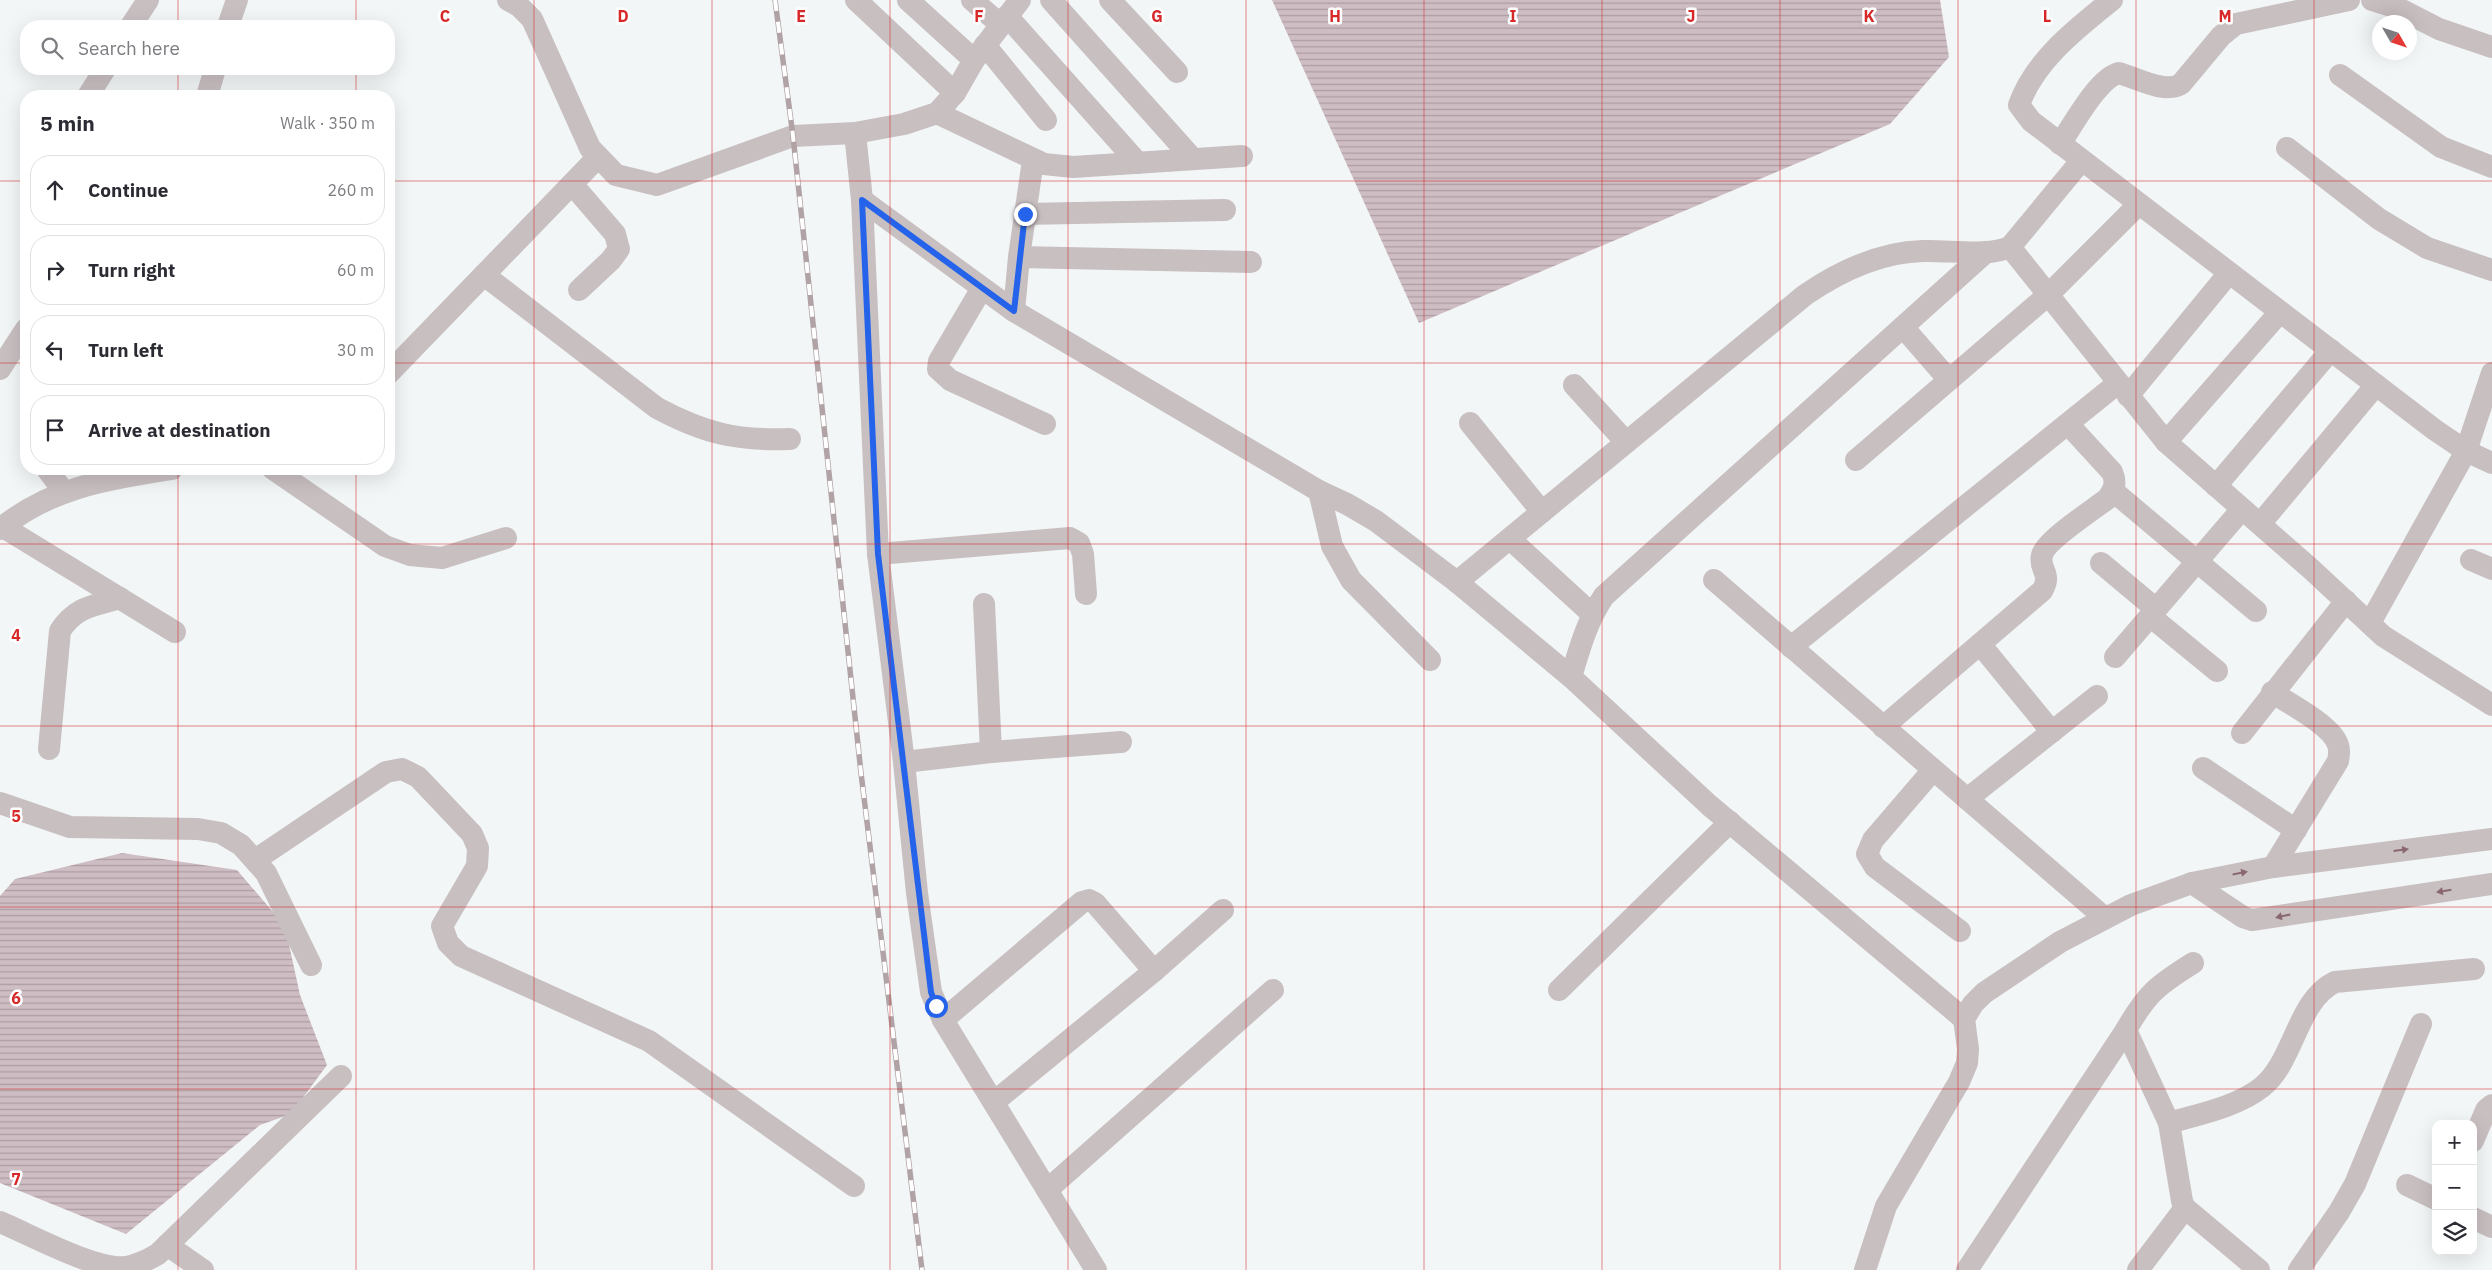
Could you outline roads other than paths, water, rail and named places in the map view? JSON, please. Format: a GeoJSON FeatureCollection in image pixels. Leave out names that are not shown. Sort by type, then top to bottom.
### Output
{"type":"FeatureCollection","features":[{"type":"Feature","properties":{"kind":"street"},"geometry":{"type":"LineString","coordinates":[[136,20],[148,0]]}},
{"type":"Feature","properties":{"kind":"street"},"geometry":{"type":"LineString","coordinates":[[230,20],[237,0]]}},
{"type":"Feature","properties":{"kind":"street"},"geometry":{"type":"LineString","coordinates":[[508,0],[530,10],[590,148],[616,176],[657,185],[793,136],[855,133],[904,124],[937,114],[955,93],[979,52],[1009,14]]}},
{"type":"Feature","properties":{"kind":"street"},"geometry":{"type":"LineString","coordinates":[[856,0],[955,93]]}},
{"type":"Feature","properties":{"kind":"street"},"geometry":{"type":"LineString","coordinates":[[908,0],[979,52],[1046,120]]}},
{"type":"Feature","properties":{"kind":"street"},"geometry":{"type":"LineString","coordinates":[[972,0],[1009,14],[1138,163]]}},
{"type":"Feature","properties":{"kind":"street"},"geometry":{"type":"LineString","coordinates":[[1051,0],[1192,159]]}},
{"type":"Feature","properties":{"kind":"street"},"geometry":{"type":"LineString","coordinates":[[1110,0],[1177,72]]}},
{"type":"Feature","properties":{"kind":"street"},"geometry":{"type":"LineString","coordinates":[[2112,0],[2049,57],[2025,87],[2020,105],[2031,121],[2080,161],[2376,385],[2466,450],[2492,463]]}},
{"type":"Feature","properties":{"kind":"street"},"geometry":{"type":"LineString","coordinates":[[2060,144],[2099,88],[2112,75],[2119,73],[2166,87],[2176,88],[2221,36],[2236,24],[2349,0]]}},
{"type":"Feature","properties":{"kind":"street"},"geometry":{"type":"LineString","coordinates":[[2372,0],[2398,8],[2439,29],[2492,47]]}},
{"type":"Feature","properties":{"kind":"street"},"geometry":{"type":"LineString","coordinates":[[92,90],[101,75]]}},
{"type":"Feature","properties":{"kind":"street"},"geometry":{"type":"LineString","coordinates":[[209,90],[213,75]]}},
{"type":"Feature","properties":{"kind":"street"},"geometry":{"type":"LineString","coordinates":[[2340,75],[2441,147],[2492,167]]}},
{"type":"Feature","properties":{"kind":"street"},"geometry":{"type":"LineString","coordinates":[[937,114],[1044,164],[1073,167],[1242,156]]}},
{"type":"Feature","properties":{"kind":"street"},"geometry":{"type":"LineString","coordinates":[[855,133],[862,200],[878,554],[904,762],[917,892],[931,992],[943,1020],[1096,1270]]}},
{"type":"Feature","properties":{"kind":"street"},"geometry":{"type":"LineString","coordinates":[[2287,148],[2379,219],[2427,248],[2492,270]]}},
{"type":"Feature","properties":{"kind":"street"},"geometry":{"type":"LineString","coordinates":[[395,367],[598,157]]}},
{"type":"Feature","properties":{"kind":"street"},"geometry":{"type":"LineString","coordinates":[[1014,311],[1019,257],[1033,160]]}},
{"type":"Feature","properties":{"kind":"street"},"geometry":{"type":"LineString","coordinates":[[1458,582],[1798,300],[1833,276],[1881,257],[1920,251],[1998,253],[2010,247],[2080,161]]}},
{"type":"Feature","properties":{"kind":"street"},"geometry":{"type":"LineString","coordinates":[[572,184],[615,234],[619,249],[611,260],[579,290]]}},
{"type":"Feature","properties":{"kind":"street"},"geometry":{"type":"LineString","coordinates":[[862,200],[1014,311],[1319,491],[1347,504],[1376,521],[1458,582],[1571,677],[1730,822],[1964,1019]]}},
{"type":"Feature","properties":{"kind":"street"},"geometry":{"type":"LineString","coordinates":[[1856,460],[2048,295],[2138,204]]}},
{"type":"Feature","properties":{"kind":"street"},"geometry":{"type":"LineString","coordinates":[[1025,214],[1225,210]]}},
{"type":"Feature","properties":{"kind":"street"},"geometry":{"type":"LineString","coordinates":[[2010,247],[2166,442],[2260,524],[2383,636],[2492,705]]}},
{"type":"Feature","properties":{"kind":"street"},"geometry":{"type":"LineString","coordinates":[[1571,677],[1584,632],[1592,614],[1604,596],[1986,252]]}},
{"type":"Feature","properties":{"kind":"street"},"geometry":{"type":"LineString","coordinates":[[1019,257],[1251,262]]}},
{"type":"Feature","properties":{"kind":"street"},"geometry":{"type":"LineString","coordinates":[[1791,647],[2068,424],[2123,389],[2229,273]]}},
{"type":"Feature","properties":{"kind":"street"},"geometry":{"type":"LineString","coordinates":[[484,275],[657,408],[684,423],[714,434],[758,440],[790,439]]}},
{"type":"Feature","properties":{"kind":"street"},"geometry":{"type":"LineString","coordinates":[[982,288],[938,361],[938,369],[950,380],[1045,424]]}},
{"type":"Feature","properties":{"kind":"street"},"geometry":{"type":"LineString","coordinates":[[2166,442],[2280,312]]}},
{"type":"Feature","properties":{"kind":"street"},"geometry":{"type":"LineString","coordinates":[[1903,327],[1949,380]]}},
{"type":"Feature","properties":{"kind":"street"},"geometry":{"type":"LineString","coordinates":[[1,366],[20,338]]}},
{"type":"Feature","properties":{"kind":"street"},"geometry":{"type":"LineString","coordinates":[[2216,486],[2331,350]]}},
{"type":"Feature","properties":{"kind":"street"},"geometry":{"type":"LineString","coordinates":[[2370,623],[2466,450],[2492,373]]}},
{"type":"Feature","properties":{"kind":"street"},"geometry":{"type":"LineString","coordinates":[[1574,385],[1626,442]]}},
{"type":"Feature","properties":{"kind":"street"},"geometry":{"type":"LineString","coordinates":[[2260,524],[2376,385]]}},
{"type":"Feature","properties":{"kind":"street"},"geometry":{"type":"LineString","coordinates":[[1470,424],[1542,512]]}},
{"type":"Feature","properties":{"kind":"street"},"geometry":{"type":"LineString","coordinates":[[1883,726],[2042,591],[2047,583],[2047,574],[2041,561],[2042,552],[2051,542],[2107,499],[2114,490],[2116,481],[2112,472],[2068,424]]}},
{"type":"Feature","properties":{"kind":"street"},"geometry":{"type":"LineString","coordinates":[[51,475],[64,492]]}},
{"type":"Feature","properties":{"kind":"street"},"geometry":{"type":"LineString","coordinates":[[133,475],[114,478],[64,492],[19,513],[1,528],[175,632]]}},
{"type":"Feature","properties":{"kind":"street"},"geometry":{"type":"LineString","coordinates":[[282,475],[385,546],[410,555],[442,558],[506,538]]}},
{"type":"Feature","properties":{"kind":"street"},"geometry":{"type":"LineString","coordinates":[[2114,490],[2256,611]]}},
{"type":"Feature","properties":{"kind":"street"},"geometry":{"type":"LineString","coordinates":[[1319,491],[1332,546],[1351,580],[1430,660]]}},
{"type":"Feature","properties":{"kind":"street"},"geometry":{"type":"LineString","coordinates":[[2115,657],[2242,509]]}},
{"type":"Feature","properties":{"kind":"street"},"geometry":{"type":"LineString","coordinates":[[878,554],[1070,538],[1079,543],[1083,554],[1086,594]]}},
{"type":"Feature","properties":{"kind":"street"},"geometry":{"type":"LineString","coordinates":[[1510,538],[1592,614]]}},
{"type":"Feature","properties":{"kind":"street"},"geometry":{"type":"LineString","coordinates":[[2471,560],[2492,569]]}},
{"type":"Feature","properties":{"kind":"street"},"geometry":{"type":"LineString","coordinates":[[2102,563],[2217,671]]}},
{"type":"Feature","properties":{"kind":"street"},"geometry":{"type":"LineString","coordinates":[[1714,580],[2105,918]]}},
{"type":"Feature","properties":{"kind":"street"},"geometry":{"type":"LineString","coordinates":[[49,749],[60,631],[69,617],[79,610],[120,598]]}},
{"type":"Feature","properties":{"kind":"street"},"geometry":{"type":"LineString","coordinates":[[2242,732],[2346,601]]}},
{"type":"Feature","properties":{"kind":"street"},"geometry":{"type":"LineString","coordinates":[[984,604],[991,752]]}},
{"type":"Feature","properties":{"kind":"street"},"geometry":{"type":"LineString","coordinates":[[1980,644],[2052,732]]}},
{"type":"Feature","properties":{"kind":"street"},"geometry":{"type":"LineString","coordinates":[[2272,692],[2325,727],[2336,739],[2339,747],[2338,761],[2273,867]]}},
{"type":"Feature","properties":{"kind":"street"},"geometry":{"type":"LineString","coordinates":[[1966,799],[2097,696]]}},
{"type":"Feature","properties":{"kind":"street"},"geometry":{"type":"LineString","coordinates":[[904,762],[991,752],[1121,742]]}},
{"type":"Feature","properties":{"kind":"street"},"geometry":{"type":"LineString","coordinates":[[2203,768],[2296,830]]}},
{"type":"Feature","properties":{"kind":"street"},"geometry":{"type":"LineString","coordinates":[[255,860],[386,772],[402,769],[418,777],[472,834],[478,848],[477,866],[442,926],[448,943],[461,956],[649,1041],[854,1186]]}},
{"type":"Feature","properties":{"kind":"street"},"geometry":{"type":"LineString","coordinates":[[1933,770],[1873,840],[1867,854],[1874,867],[1960,931]]}},
{"type":"Feature","properties":{"kind":"street"},"geometry":{"type":"LineString","coordinates":[[0,803],[70,827],[198,829],[221,833],[241,844],[266,873],[311,965]]}},
{"type":"Feature","properties":{"kind":"street"},"geometry":{"type":"LineString","coordinates":[[1559,990],[1730,822]]}},
{"type":"Feature","properties":{"kind":"street"},"geometry":{"type":"LineString","coordinates":[[1865,1270],[1886,1206],[1959,1082],[1967,1063],[1968,1049],[1964,1019],[1973,1004],[1984,993],[2060,942],[2105,918],[2131,905],[2192,883],[2273,867],[2492,839]]}},
{"type":"Feature","properties":{"kind":"street"},"geometry":{"type":"LineString","coordinates":[[2192,883],[2244,917],[2252,920],[2492,884]]}},
{"type":"Feature","properties":{"kind":"street"},"geometry":{"type":"LineString","coordinates":[[943,1020],[1082,902],[1089,900],[1095,903],[1154,971]]}},
{"type":"Feature","properties":{"kind":"street"},"geometry":{"type":"LineString","coordinates":[[994,1102],[1154,971],[1223,910]]}},
{"type":"Feature","properties":{"kind":"street"},"geometry":{"type":"LineString","coordinates":[[1967,1270],[2140,1006],[2159,985],[2193,963]]}},
{"type":"Feature","properties":{"kind":"street"},"geometry":{"type":"LineString","coordinates":[[2169,1123],[2246,1098],[2263,1086],[2276,1071],[2315,998],[2325,986],[2335,982],[2474,969]]}},
{"type":"Feature","properties":{"kind":"street"},"geometry":{"type":"LineString","coordinates":[[1047,1190],[1273,990]]}},
{"type":"Feature","properties":{"kind":"street"},"geometry":{"type":"LineString","coordinates":[[2299,1270],[2339,1212],[2355,1184],[2420,1024]]}},
{"type":"Feature","properties":{"kind":"street"},"geometry":{"type":"LineString","coordinates":[[2126,1030],[2169,1123],[2182,1201],[2185,1208],[2259,1270]]}},
{"type":"Feature","properties":{"kind":"street"},"geometry":{"type":"LineString","coordinates":[[0,1222],[99,1265],[125,1267],[143,1262],[158,1254],[341,1076]]}},
{"type":"Feature","properties":{"kind":"street"},"geometry":{"type":"LineString","coordinates":[[2477,1131],[2486,1110],[2492,1105]]}},
{"type":"Feature","properties":{"kind":"street"},"geometry":{"type":"LineString","coordinates":[[2407,1185],[2432,1197]]}},
{"type":"Feature","properties":{"kind":"street"},"geometry":{"type":"LineString","coordinates":[[2138,1270],[2185,1208]]}},
{"type":"Feature","properties":{"kind":"street"},"geometry":{"type":"LineString","coordinates":[[2477,1220],[2492,1227]]}},
{"type":"Feature","properties":{"kind":"street"},"geometry":{"type":"LineString","coordinates":[[167,1245],[203,1270]]}},
{"type":"Feature","properties":{"kind":"railway"},"geometry":{"type":"LineString","coordinates":[[775,0],[793,136],[861,773],[922,1270]]}}]}
